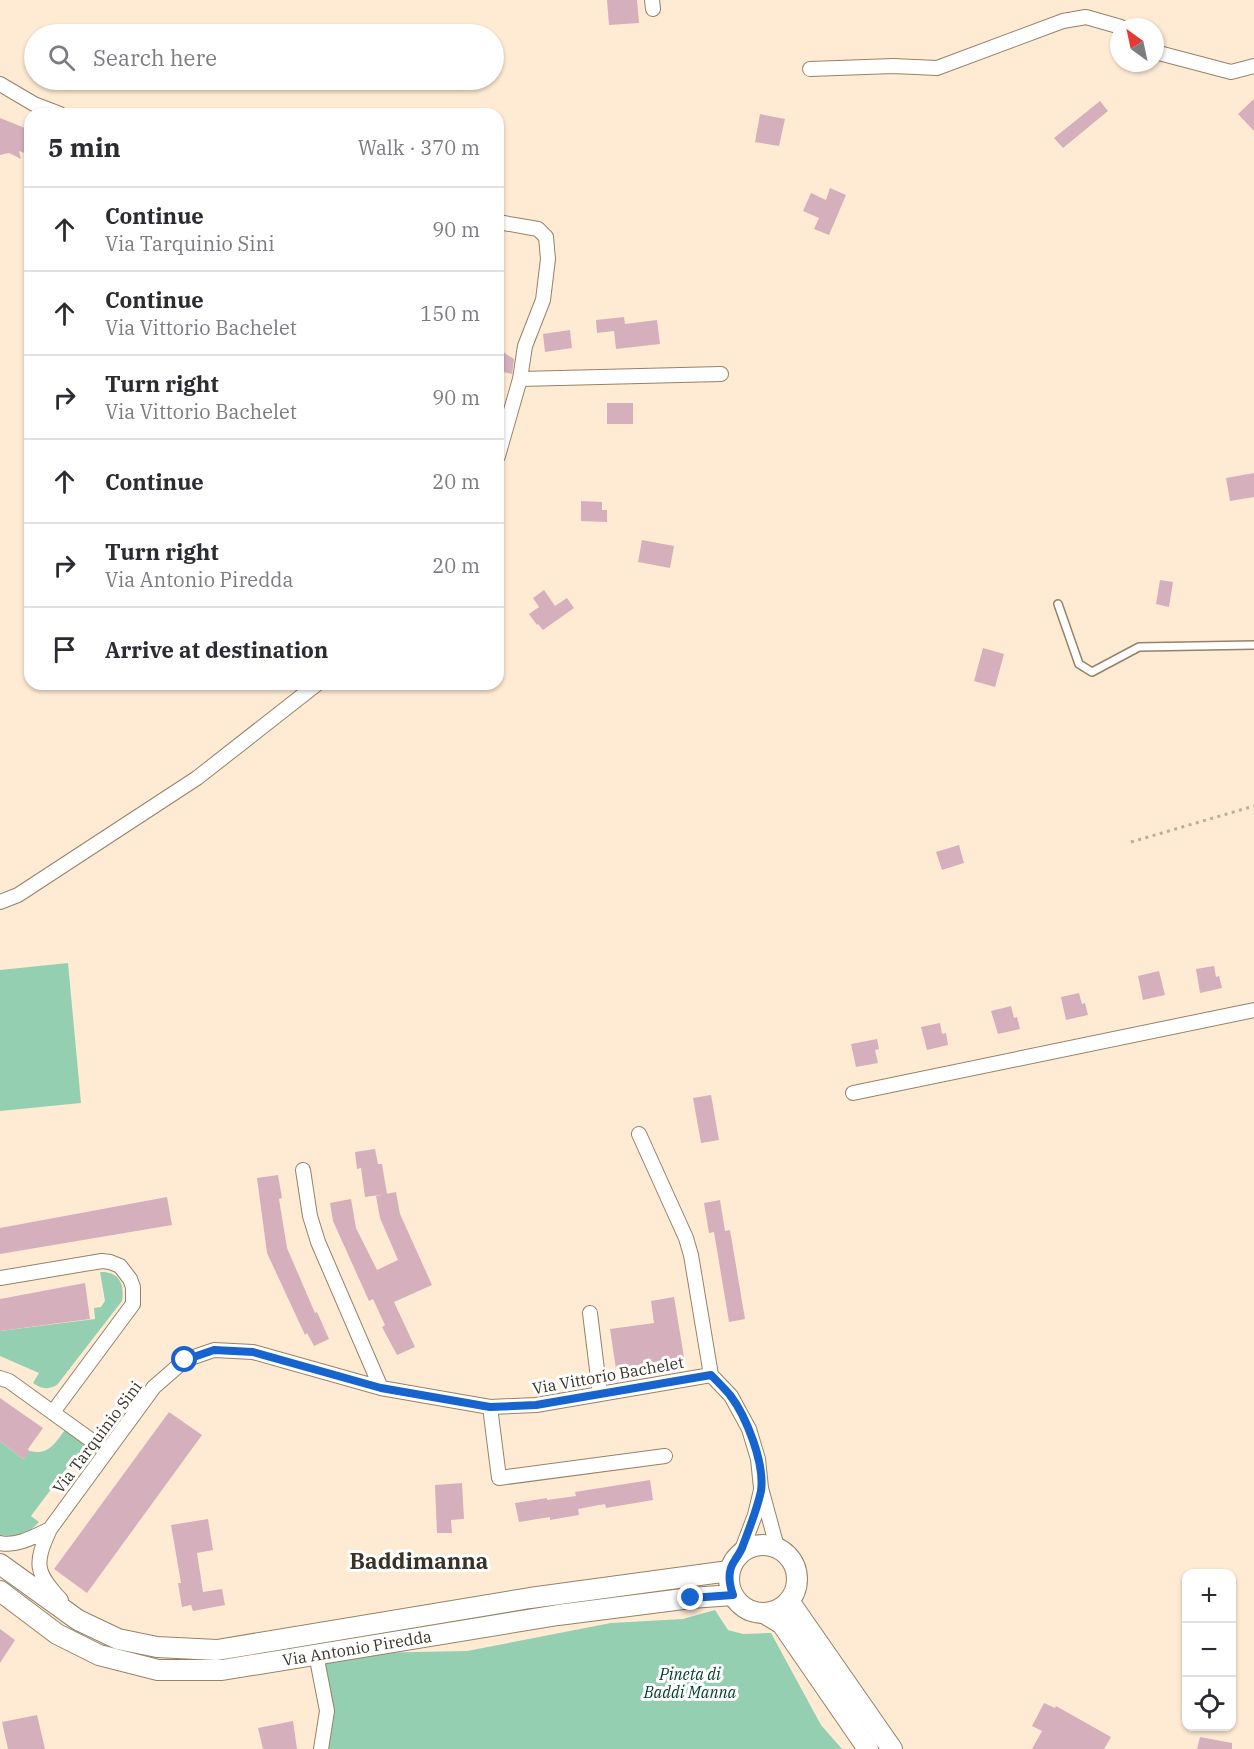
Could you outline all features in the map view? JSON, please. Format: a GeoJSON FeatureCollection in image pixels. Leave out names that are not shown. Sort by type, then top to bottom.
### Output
{"type":"FeatureCollection","features":[{"type":"Feature","properties":{"kind":"street"},"geometry":{"type":"LineString","coordinates":[[810,69],[893,66],[937,68],[1063,21],[1086,17],[1110,24]]}},
{"type":"Feature","properties":{"kind":"street"},"geometry":{"type":"LineString","coordinates":[[1164,54],[1231,72],[1254,66]]}},
{"type":"Feature","properties":{"kind":"street"},"geometry":{"type":"LineString","coordinates":[[0,84],[44,108]]}},
{"type":"Feature","properties":{"kind":"street"},"geometry":{"type":"LineString","coordinates":[[504,223],[538,229],[546,237],[548,259],[543,300],[525,346],[520,379],[504,435]]}},
{"type":"Feature","properties":{"kind":"street"},"geometry":{"type":"LineString","coordinates":[[520,379],[721,374]]}},
{"type":"Feature","properties":{"kind":"street"},"geometry":{"type":"LineString","coordinates":[[0,902],[18,895],[197,778],[309,690]]}},
{"type":"Feature","properties":{"kind":"street"},"geometry":{"type":"LineString","coordinates":[[853,1093],[1254,1010]]}},
{"type":"Feature","properties":{"kind":"street"},"geometry":{"type":"LineString","coordinates":[[639,1134],[686,1238],[691,1255],[711,1375],[730,1396],[749,1429],[759,1460],[761,1488],[777,1547]]}},
{"type":"Feature","properties":{"kind":"street"},"geometry":{"type":"LineString","coordinates":[[303,1170],[310,1216],[318,1242],[381,1388]]}},
{"type":"Feature","properties":{"kind":"street"},"geometry":{"type":"LineString","coordinates":[[0,1278],[102,1261],[120,1266],[133,1287],[133,1304],[53,1412]]}},
{"type":"Feature","properties":{"kind":"street"},"geometry":{"type":"LineString","coordinates":[[590,1313],[600,1394]]}},
{"type":"Feature","properties":{"kind":"street","name":"Via Tarquinio Sini"},"geometry":{"type":"LineString","coordinates":[[78,1620],[40,1573],[40,1551],[50,1529],[154,1387],[185,1360],[214,1350],[253,1352],[381,1388]]}},
{"type":"Feature","properties":{"kind":"street","name":"Via Vittorio Bachelet"},"geometry":{"type":"LineString","coordinates":[[381,1388],[490,1407],[536,1405],[711,1375]]}},
{"type":"Feature","properties":{"kind":"street"},"geometry":{"type":"LineString","coordinates":[[0,1378],[9,1381],[106,1451]]}},
{"type":"Feature","properties":{"kind":"street"},"geometry":{"type":"LineString","coordinates":[[490,1407],[499,1479],[665,1456]]}},
{"type":"Feature","properties":{"kind":"street"},"geometry":{"type":"LineString","coordinates":[[741,1552],[759,1544],[768,1544],[786,1553],[793,1561],[798,1582],[795,1592],[782,1607],[774,1612],[754,1612],[738,1603],[729,1584],[729,1571],[741,1552],[755,1515],[761,1488]]}},
{"type":"Feature","properties":{"kind":"street"},"geometry":{"type":"LineString","coordinates":[[0,1544],[22,1541],[50,1529]]}},
{"type":"Feature","properties":{"kind":"street","name":"Via Antonio Piredda"},"geometry":{"type":"LineString","coordinates":[[0,1564],[78,1620],[118,1639],[157,1647],[217,1650],[530,1598],[729,1571]]}},
{"type":"Feature","properties":{"kind":"street","name":"Via Antonio Piredda"},"geometry":{"type":"LineString","coordinates":[[0,1591],[57,1634],[99,1654],[158,1670],[222,1670],[558,1615],[733,1595]]}},
{"type":"Feature","properties":{"kind":"street"},"geometry":{"type":"LineString","coordinates":[[789,1601],[892,1749]]}},
{"type":"Feature","properties":{"kind":"street"},"geometry":{"type":"LineString","coordinates":[[764,1613],[782,1624],[868,1749]]}},
{"type":"Feature","properties":{"kind":"street"},"geometry":{"type":"LineString","coordinates":[[316,1654],[327,1711],[321,1749]]}},
{"type":"Feature","properties":{"kind":"lane"},"geometry":{"type":"LineString","coordinates":[[1058,604],[1078,664],[1092,672],[1139,647],[1254,645]]}},
{"type":"Feature","properties":{"kind":"path"},"geometry":{"type":"LineString","coordinates":[[1131,842],[1254,806]]}},
{"type":"Feature","properties":{"kind":"green space"},"geometry":{"type":"Polygon","coordinates":[[[68,963],[81,1103],[0,1111],[0,970],[68,963]]]}},
{"type":"Feature","properties":{"kind":"green space"},"geometry":{"type":"Polygon","coordinates":[[[100,1272],[116,1276],[121,1284],[122,1301],[57,1385],[47,1388],[39,1387],[33,1383],[39,1373],[0,1356],[0,1331],[95,1319],[94,1308],[101,1307],[105,1301],[100,1272]]]}},
{"type":"Feature","properties":{"kind":"green space"},"geometry":{"type":"Polygon","coordinates":[[[65,1430],[83,1442],[87,1449],[84,1463],[78,1471],[70,1464],[31,1516],[39,1522],[34,1527],[21,1535],[0,1535],[0,1441],[23,1459],[30,1451],[46,1450],[65,1430]]]}},
{"type":"Feature","properties":{"kind":"green space","name":"Pineta di Baddi Manna"},"geometry":{"type":"Polygon","coordinates":[[[715,1610],[728,1630],[743,1634],[771,1633],[821,1725],[842,1749],[321,1749],[325,1732],[316,1654],[467,1651],[611,1623],[683,1619],[715,1610]]]}},
{"type":"Feature","properties":{"kind":"building"},"geometry":{"type":"Polygon","coordinates":[[[607,0],[637,0],[639,23],[609,25],[607,0]]]}},
{"type":"Feature","properties":{"kind":"building"},"geometry":{"type":"Polygon","coordinates":[[[1254,99],[1254,131],[1238,114],[1254,99]]]}},
{"type":"Feature","properties":{"kind":"building"},"geometry":{"type":"Polygon","coordinates":[[[1100,101],[1108,111],[1063,148],[1054,138],[1100,101]]]}},
{"type":"Feature","properties":{"kind":"building"},"geometry":{"type":"Polygon","coordinates":[[[760,114],[785,119],[779,146],[755,142],[760,114]]]}},
{"type":"Feature","properties":{"kind":"building"},"geometry":{"type":"Polygon","coordinates":[[[0,118],[24,128],[24,153],[19,151],[21,159],[9,153],[0,155],[0,118]]]}},
{"type":"Feature","properties":{"kind":"building"},"geometry":{"type":"Polygon","coordinates":[[[830,188],[846,195],[829,235],[814,229],[819,218],[803,211],[811,193],[826,200],[830,188]]]}},
{"type":"Feature","properties":{"kind":"building"},"geometry":{"type":"Polygon","coordinates":[[[624,317],[625,324],[657,320],[660,344],[616,349],[614,331],[597,333],[596,320],[624,317]]]}},
{"type":"Feature","properties":{"kind":"building"},"geometry":{"type":"Polygon","coordinates":[[[570,330],[572,348],[545,352],[543,334],[570,330]]]}},
{"type":"Feature","properties":{"kind":"building"},"geometry":{"type":"Polygon","coordinates":[[[504,353],[514,359],[512,374],[504,372],[504,353]]]}},
{"type":"Feature","properties":{"kind":"building"},"geometry":{"type":"Polygon","coordinates":[[[607,403],[633,403],[633,424],[607,424],[607,403]]]}},
{"type":"Feature","properties":{"kind":"building"},"geometry":{"type":"Polygon","coordinates":[[[1254,473],[1254,497],[1230,501],[1226,478],[1254,473]]]}},
{"type":"Feature","properties":{"kind":"building"},"geometry":{"type":"Polygon","coordinates":[[[581,501],[602,502],[602,510],[607,510],[607,522],[581,521],[581,501]]]}},
{"type":"Feature","properties":{"kind":"building"},"geometry":{"type":"Polygon","coordinates":[[[642,540],[674,546],[670,568],[638,562],[642,540]]]}},
{"type":"Feature","properties":{"kind":"building"},"geometry":{"type":"Polygon","coordinates":[[[1160,580],[1173,582],[1169,607],[1156,604],[1160,580]]]}},
{"type":"Feature","properties":{"kind":"building"},"geometry":{"type":"Polygon","coordinates":[[[544,590],[555,606],[567,598],[574,608],[543,630],[529,614],[539,607],[533,598],[544,590]]]}},
{"type":"Feature","properties":{"kind":"building"},"geometry":{"type":"Polygon","coordinates":[[[983,648],[1004,654],[995,687],[974,681],[983,648]]]}},
{"type":"Feature","properties":{"kind":"building"},"geometry":{"type":"Polygon","coordinates":[[[959,845],[964,863],[942,870],[936,852],[959,845]]]}},
{"type":"Feature","properties":{"kind":"building"},"geometry":{"type":"Polygon","coordinates":[[[1214,966],[1216,977],[1219,976],[1222,988],[1200,993],[1196,969],[1214,966]]]}},
{"type":"Feature","properties":{"kind":"building"},"geometry":{"type":"Polygon","coordinates":[[[1159,971],[1165,995],[1143,1000],[1138,976],[1159,971]]]}},
{"type":"Feature","properties":{"kind":"building"},"geometry":{"type":"Polygon","coordinates":[[[1079,993],[1088,1015],[1066,1020],[1061,997],[1079,993]]]}},
{"type":"Feature","properties":{"kind":"building"},"geometry":{"type":"Polygon","coordinates":[[[1011,1006],[1020,1029],[998,1034],[991,1011],[1011,1006]]]}},
{"type":"Feature","properties":{"kind":"building"},"geometry":{"type":"Polygon","coordinates":[[[940,1023],[942,1034],[946,1033],[948,1045],[927,1050],[921,1027],[940,1023]]]}},
{"type":"Feature","properties":{"kind":"building"},"geometry":{"type":"Polygon","coordinates":[[[877,1039],[879,1049],[875,1050],[878,1063],[856,1067],[851,1044],[877,1039]]]}},
{"type":"Feature","properties":{"kind":"building"},"geometry":{"type":"Polygon","coordinates":[[[711,1095],[719,1140],[701,1143],[693,1098],[711,1095]]]}},
{"type":"Feature","properties":{"kind":"building"},"geometry":{"type":"Polygon","coordinates":[[[375,1149],[378,1164],[382,1164],[387,1194],[365,1197],[361,1168],[357,1169],[355,1152],[375,1149]]]}},
{"type":"Feature","properties":{"kind":"building"},"geometry":{"type":"Polygon","coordinates":[[[278,1175],[282,1198],[279,1199],[287,1248],[315,1313],[317,1312],[329,1339],[314,1346],[307,1333],[305,1335],[267,1253],[257,1178],[278,1175]]]}},
{"type":"Feature","properties":{"kind":"building"},"geometry":{"type":"Polygon","coordinates":[[[396,1192],[400,1214],[432,1285],[394,1302],[415,1347],[397,1355],[382,1327],[385,1325],[373,1299],[369,1301],[333,1221],[330,1203],[351,1199],[356,1228],[377,1270],[398,1260],[380,1218],[376,1196],[396,1192]]]}},
{"type":"Feature","properties":{"kind":"building"},"geometry":{"type":"Polygon","coordinates":[[[167,1197],[172,1225],[0,1254],[0,1228],[167,1197]]]}},
{"type":"Feature","properties":{"kind":"building"},"geometry":{"type":"Polygon","coordinates":[[[720,1200],[725,1231],[730,1230],[745,1319],[729,1322],[714,1232],[709,1233],[704,1203],[720,1200]]]}},
{"type":"Feature","properties":{"kind":"building"},"geometry":{"type":"Polygon","coordinates":[[[85,1283],[90,1319],[0,1331],[0,1299],[85,1283]]]}},
{"type":"Feature","properties":{"kind":"building"},"geometry":{"type":"Polygon","coordinates":[[[674,1297],[684,1357],[616,1369],[610,1329],[654,1323],[651,1301],[674,1297]]]}},
{"type":"Feature","properties":{"kind":"building"},"geometry":{"type":"Polygon","coordinates":[[[0,1398],[43,1428],[28,1449],[30,1452],[23,1459],[0,1441],[0,1398]]]}},
{"type":"Feature","properties":{"kind":"building"},"geometry":{"type":"Polygon","coordinates":[[[169,1412],[202,1435],[87,1593],[54,1569],[169,1412]]]}},
{"type":"Feature","properties":{"kind":"building"},"geometry":{"type":"Polygon","coordinates":[[[650,1480],[653,1500],[606,1508],[605,1504],[578,1509],[579,1515],[519,1522],[515,1503],[576,1496],[575,1492],[650,1480]]]}},
{"type":"Feature","properties":{"kind":"building"},"geometry":{"type":"Polygon","coordinates":[[[462,1483],[464,1519],[451,1520],[452,1533],[437,1533],[435,1485],[462,1483]]]}},
{"type":"Feature","properties":{"kind":"building"},"geometry":{"type":"Polygon","coordinates":[[[208,1519],[213,1550],[197,1553],[203,1592],[222,1589],[225,1605],[193,1611],[191,1605],[182,1607],[178,1583],[181,1583],[171,1525],[208,1519]]]}},
{"type":"Feature","properties":{"kind":"building"},"geometry":{"type":"Polygon","coordinates":[[[0,1629],[15,1640],[0,1663],[0,1629]]]}},
{"type":"Feature","properties":{"kind":"building"},"geometry":{"type":"Polygon","coordinates":[[[1044,1703],[1055,1708],[1056,1706],[1111,1737],[1104,1749],[1032,1749],[1042,1731],[1032,1726],[1044,1703]]]}},
{"type":"Feature","properties":{"kind":"building"},"geometry":{"type":"Polygon","coordinates":[[[37,1715],[45,1749],[8,1749],[2,1722],[37,1715]]]}},
{"type":"Feature","properties":{"kind":"building"},"geometry":{"type":"Polygon","coordinates":[[[293,1721],[297,1749],[263,1749],[258,1728],[293,1721]]]}},
{"type":"Feature","properties":{"kind":"building"},"geometry":{"type":"Polygon","coordinates":[[[1200,1737],[1232,1743],[1232,1749],[1197,1749],[1200,1737]]]}},
{"type":"Feature","properties":{"kind":"district","name":"Baddimanna"},"geometry":{"type":"Point","coordinates":[419,1561]}},
{"type":"Feature","properties":{"kind":"route"},"geometry":{"type":"LineString","coordinates":[[185,1360],[214,1350],[253,1352],[381,1388],[490,1407],[536,1405],[711,1375],[730,1396],[749,1429],[759,1460],[761,1488],[755,1515],[741,1552],[729,1571],[729,1584],[733,1595],[691,1598]]}}]}
